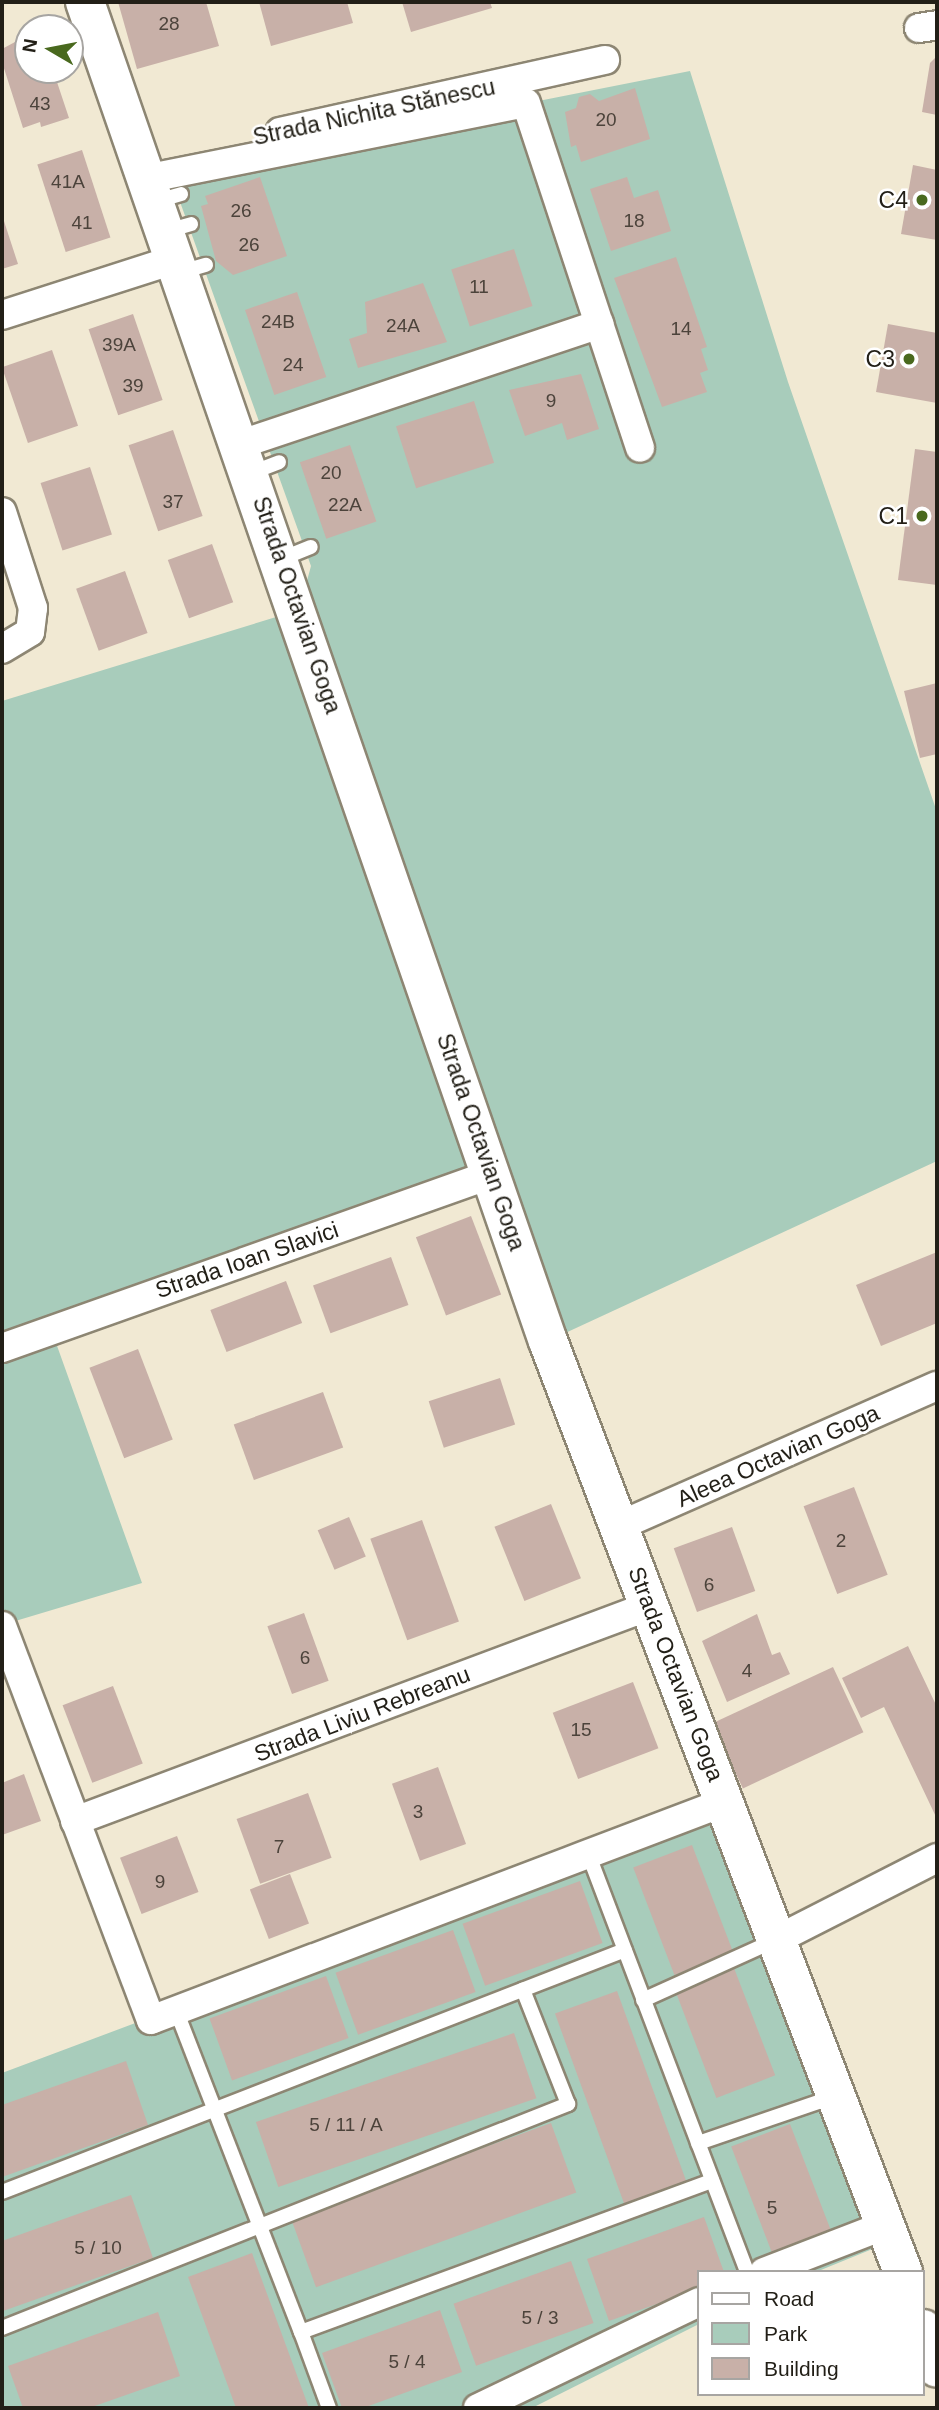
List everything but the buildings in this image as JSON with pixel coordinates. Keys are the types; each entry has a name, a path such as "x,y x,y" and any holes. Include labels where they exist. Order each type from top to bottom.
{"street":[{"name":"Strada Octavian Goga","path":"85,2 172,220 257,460 296,553 492,1174 619,1526 780,1938 902,2270"},
{"name":"Strada Nichita Stănescu","path":"172,220 605,60"},
{"name":"Strada Nichita Stănescu","path":"172,220 526,103 552,151 608,321 635,431"},
{"path":"2,315 172,220"},
{"path":"257,460 374,389 507,346 545,352 608,321"},
{"path":"2,512 33,608 30,632 2,649"},
{"name":"Strada Ioan Slavici","path":"2,1348 492,1174"},
{"name":"Aleea Octavian Goga","path":"619,1526 937,1386"},
{"name":"Strada Liviu Rebreanu","path":"75,1821 649,1606"},
{"path":"2,1626 75,1821 163,2015 725,1802"},
{"path":"780,1938 937,1858"},
{"path":"769,2270 886,2225"},
{"path":"478,2408 698,2302"},
{"path":"925,2335 937,2368"}],"lane":[{"path":"589,1853 746,2270"},
{"path":"643,2000 780,1938"},
{"path":"2,2192 625,1950"},
{"path":"2,2328 568,2104 523,1990"},
{"path":"163,2015 214,2109 329,2408"},
{"path":"698,2143 838,2095"},
{"path":"301,2332 712,2181"}],"green space":[{"path":"690,71 788,382 937,812 937,1161 548,1341 492,1174 51,1329 142,1583 2,1625 2,701 299,610 311,566 170,174"},
{"path":"725,1802 892,2241 821,2270 698,2270 698,2325 532,2408 2,2408 2,2073"}],"place":[{"name":"C4","path":"922,200"},
{"name":"C3","path":"909,359"},
{"name":"C1","path":"922,516"}]}
